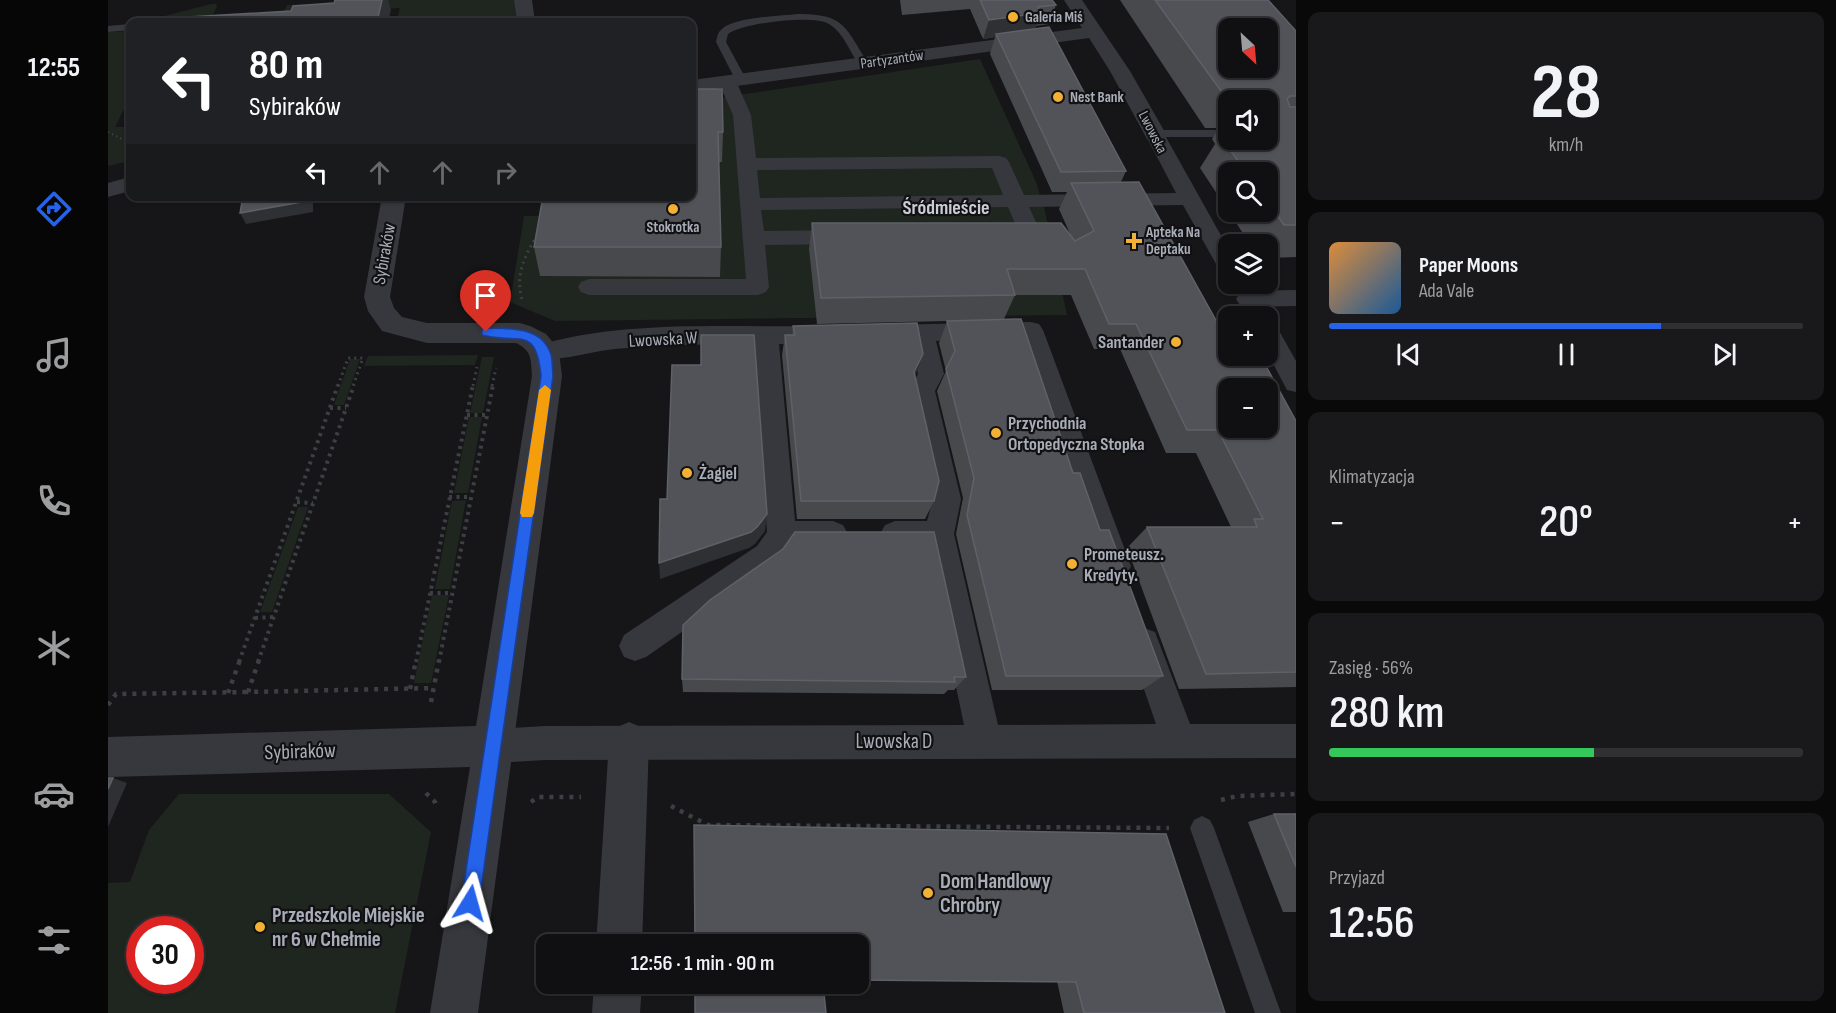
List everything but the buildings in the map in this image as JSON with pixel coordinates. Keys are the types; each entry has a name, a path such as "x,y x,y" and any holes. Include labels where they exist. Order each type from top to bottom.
{"street":[{"path":"523,0 525,18"},
{"name":"Lwowska","path":"1073,0 1092,32 1120,71 1218,248"},
{"name":"Partyzantów","path":"696,85 1092,32"},
{"path":"589,287 758,287 742,115 734,80"},
{"path":"747,164 999,162 1031,235 985,236"},
{"path":"747,164 868,237 753,238"},
{"path":"108,190 126,185"},
{"path":"750,204 1190,199"},
{"name":"Sybiraków","path":"393,201 377,297 382,311 392,324 427,333 520,333 537,341 545,352"},
{"path":"1248,300 1296,298"},
{"name":"Lwowska W","path":"545,352 570,346 653,338 1031,330 1123,585"},
{"path":"922,333 931,374 922,391 947,499 939,534 984,740"},
{"path":"635,646 768,555 782,534 766,336"},
{"path":"1278,351 1296,383"},
{"path":"454,1013 547,376 545,352"},
{"path":"782,534 939,534"},
{"path":"1135,618 1179,740"},
{"name":"Lwowska D","path":"493,746 629,742 1296,741"},
{"path":"621,934 629,742"},
{"name":"Sybiraków","path":"108,757 493,746"},
{"path":"616,1013 617,994"}],"lane":[{"path":"734,80 720,42 722,34 730,28 744,24 774,20 805,16 821,17 832,21 863,63"},
{"path":"108,28 126,27"},
{"path":"1155,134 1218,134"},
{"path":"1202,828 1268,1013"}],"path":[{"path":"108,132 126,141"},
{"path":"526,307 518,286 518,277 521,264 539,232"},
{"path":"228,693 348,358 363,358 248,692"},
{"path":"410,689 478,365"},
{"path":"423,748 496,366"},
{"path":"330,408 346,408"},
{"path":"467,415 487,415"},
{"path":"449,497 471,497"},
{"path":"297,502 313,503"},
{"path":"430,593 452,593"},
{"path":"255,618 274,617"},
{"path":"108,705 116,694 434,688"},
{"path":"423,789 435,802 440,818"},
{"path":"528,804 538,797 656,798 708,825 1202,828 1212,823 1216,804 1225,798 1296,794"}],"shaded area":[{"path":"337,0 514,0 516,18 397,18 400,8 383,9"},
{"path":"211,4 216,4 217,7 212,16 284,12 287,5 309,4 306,12 188,18 157,18"},
{"path":"126,31 126,105 115,127 126,127 126,162 108,166 108,32"},
{"path":"980,59 1036,182 1045,211 1067,315 555,321 510,302 524,216 624,215 674,201 696,201 696,101"},
{"path":"478,355 475,365 364,366 368,356"},
{"path":"482,357 494,357 483,413 470,413"},
{"path":"350,359 360,359 344,405 334,405"},
{"path":"469,417 482,417 468,493 454,493"},
{"path":"466,500 450,589 435,589 452,501"},
{"path":"298,507 308,507 272,612 260,612"},
{"path":"432,595 449,595 431,683 414,683"},
{"path":"179,794 389,794 431,832 395,1013 108,1013 108,883 130,882 149,830"}],"slow traffic":[{"path":"527,513 545,390"}],"place":[{"name":"Galeria Miś","path":"1013,17"},
{"name":"Nest Bank","path":"1058,97"},
{"name":"Stokrotka","path":"673,209"},
{"name":"Apteka Na Deptaku","path":"1134,241"},
{"name":"Santander","path":"1176,342"},
{"name":"Przychodnia Ortopedyczna Stopka","path":"996,433"},
{"name":"Żagiel","path":"687,473"},
{"name":"Prometeusz. Kredyty.","path":"1072,564"},
{"name":"Dom Handlowy Chrobry","path":"928,893"},
{"name":"Przedszkole Miejskie nr 6 w Chełmie","path":"260,927"}],"district":[{"name":"Śródmieście","path":"946,207"}],"route":[{"path":"470,903 547,376 545,352 537,341 520,333 486,332"}]}
